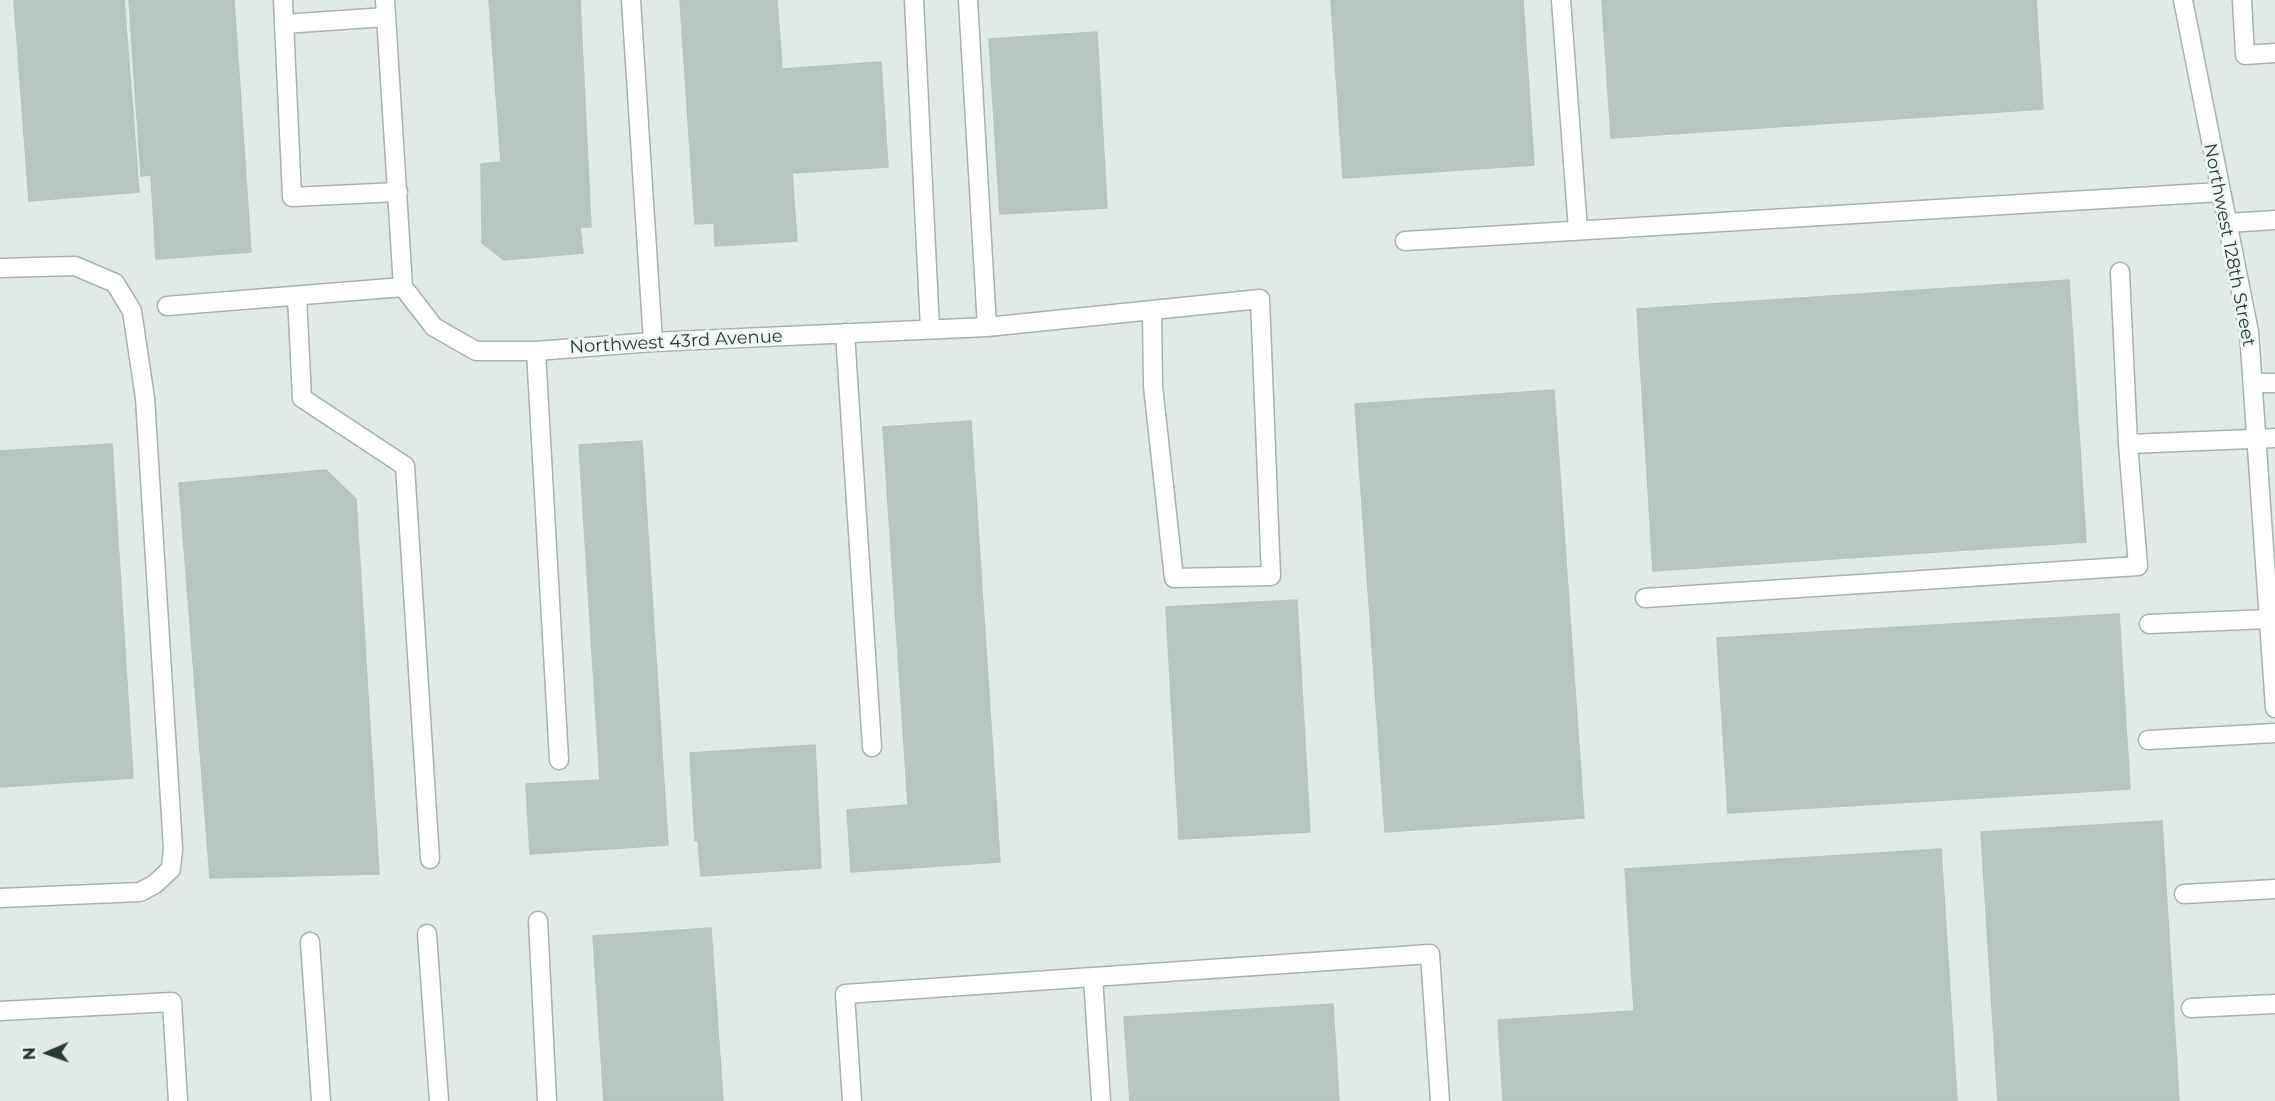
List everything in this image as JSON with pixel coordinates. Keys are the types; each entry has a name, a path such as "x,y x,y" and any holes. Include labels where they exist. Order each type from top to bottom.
{"street":[{"path":"283,0 292,196 398,192"},
{"path":"631,0 653,342"},
{"path":"914,0 930,329"},
{"path":"968,0 987,327"},
{"path":"1561,0 1578,230"},
{"name":"Northwest 128th Street","path":"2183,0 2249,332 2256,438 2268,512 2269,619 2275,708"},
{"path":"2242,0 2246,54 2275,53"},
{"path":"167,306 403,287 386,9 284,24"},
{"path":"1405,241 2220,192"},
{"path":"2227,223 2275,220"},
{"path":"0,268 75,266 115,283 132,310 145,398 173,848 171,870 155,884 140,892 0,898"},
{"path":"1645,598 2138,566 2128,444 2120,272"},
{"name":"Northwest 43rd Avenue","path":"403,287 434,327 476,351 536,351 653,342 987,327 1152,310 1260,299 1271,576 1174,578 1153,386 1152,310"},
{"path":"297,296 302,398 405,466 430,859"},
{"path":"845,333 872,747"},
{"path":"536,351 559,760"},
{"path":"2253,383 2275,383"},
{"path":"2128,444 2275,438"},
{"path":"2149,624 2269,619"},
{"path":"2148,740 2275,733"},
{"path":"2184,894 2275,889"},
{"path":"538,921 547,1101"},
{"path":"427,934 439,1101"},
{"path":"310,942 321,1101"},
{"path":"852,1101 845,994 1430,954 1440,1101"},
{"path":"1093,978 1101,1101"},
{"path":"0,1011 172,1002 178,1101"},
{"path":"2191,1008 2275,1004"}],"building":[{"path":"14,0 124,0 139,192 29,201"},
{"path":"129,0 234,0 251,252 156,259 151,175 141,176"},
{"path":"489,0 580,0 591,227 580,227 583,253 504,260 482,243 481,164 501,162"},
{"path":"680,0 777,0 782,69 881,62 888,167 792,173 797,241 715,246 714,223 695,224"},
{"path":"1331,0 1523,0 1534,165 1343,178"},
{"path":"1602,0 2036,0 2043,109 1611,138"},
{"path":"1097,32 1107,208 1000,214 989,39"},
{"path":"2069,280 2086,542 1653,571 1637,309"},
{"path":"1554,390 1584,818 1385,832 1355,404"},
{"path":"971,421 1000,862 851,872 847,810 908,805 883,427"},
{"path":"642,441 668,845 530,854 526,784 600,780 579,445"},
{"path":"112,444 133,778 0,787 0,451"},
{"path":"326,470 356,499 379,874 210,878 179,483"},
{"path":"1297,600 1310,832 1179,839 1166,607"},
{"path":"2119,614 2130,789 1728,813 1717,638"},
{"path":"815,745 821,868 701,876 698,841 695,841 690,753"},
{"path":"2162,821 2179,1101 1998,1101 1981,832"},
{"path":"1941,849 1957,1101 1503,1101 1498,1020 1634,1011 1625,869"},
{"path":"711,928 723,1101 604,1101 593,936"},
{"path":"1333,1004 1339,1101 1130,1101 1124,1017"}]}
